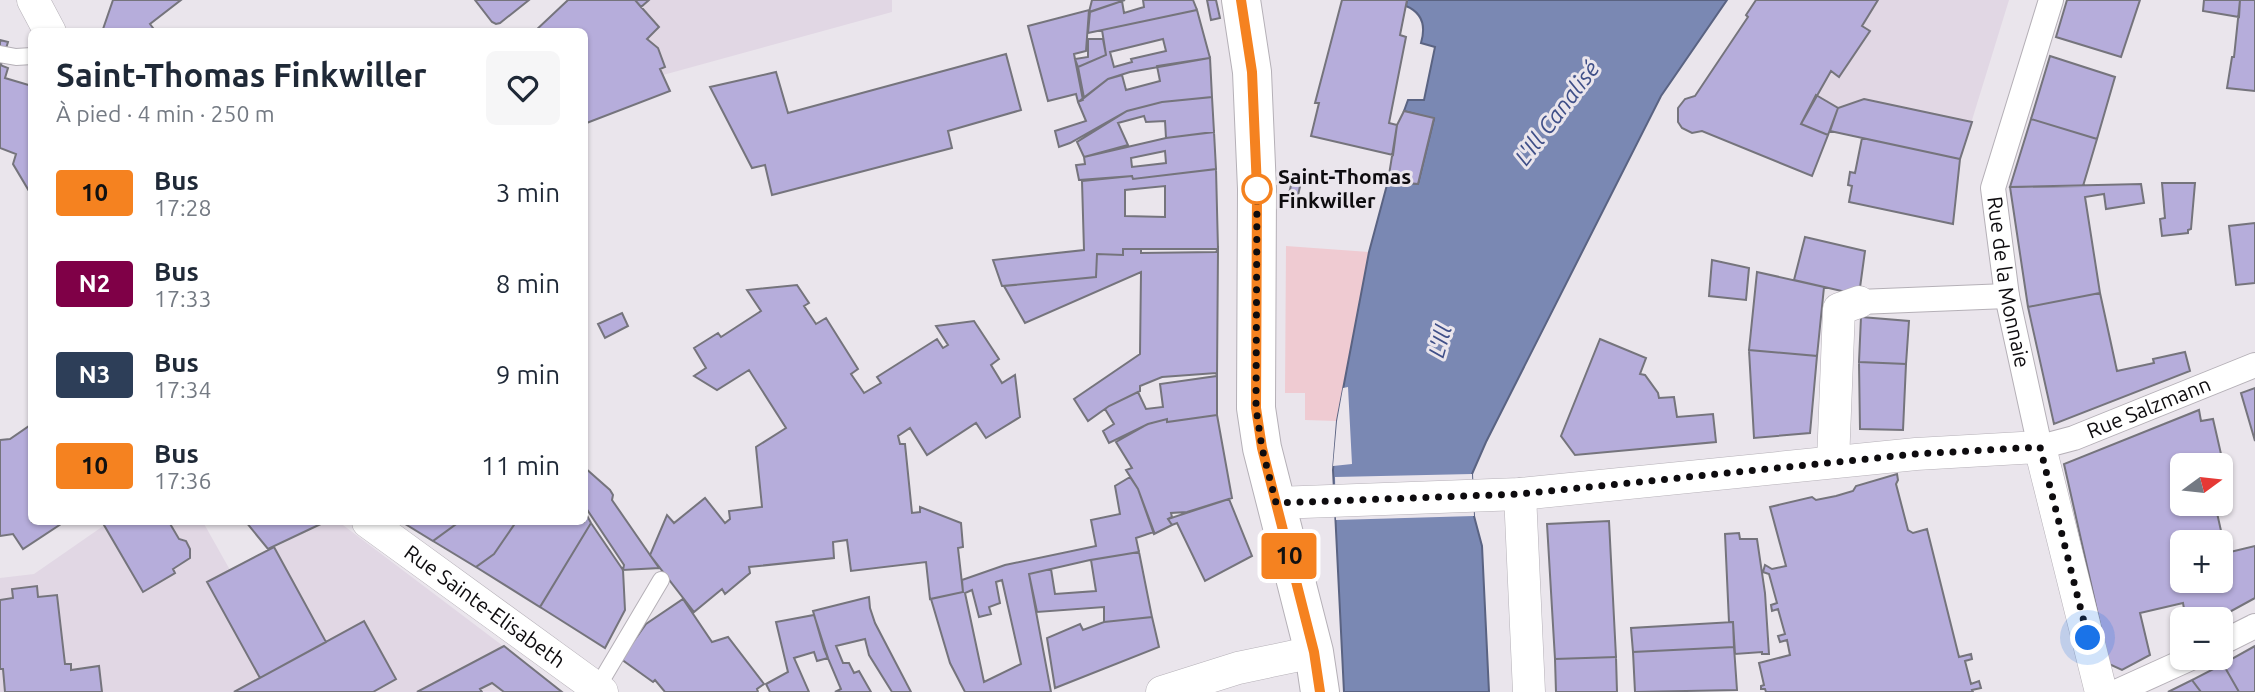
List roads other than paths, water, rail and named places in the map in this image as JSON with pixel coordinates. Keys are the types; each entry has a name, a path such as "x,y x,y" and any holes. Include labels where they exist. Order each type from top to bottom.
{"street":[{"path":"33,0 48,28"},
{"path":"1241,0 1252,72 1257,189 1256,408 1262,448 1314,652 1321,692"},
{"name":"Rue de la Monnaie","path":"2040,447 2007,296 1993,188 2051,0"},
{"path":"1833,462 1839,309 1859,302 2007,296"},
{"name":"Rue Salzmann","path":"2040,447 2074,438 2255,365"},
{"path":"1276,503 1511,494 1916,454 2040,447 2101,692"},
{"path":"1511,494 1529,692"},
{"name":"Rue Sainte-Elisabeth","path":"375,525 599,690"},
{"path":"2233,637 2255,626"},
{"path":"1167,690 1238,668 1314,652"},
{"path":"2116,692 2170,668"}],"lane":[{"path":"0,54 28,56"},
{"path":"599,690 661,580"}],"water":[{"path":"1407,0 1727,0 1661,96 1472,474 1474,516 1482,546 1489,692 1344,692 1333,470 1337,421 1369,252 1388,181 1418,184 1434,119 1404,111 1408,100 1424,100 1435,47 1421,43 1422,21 1416,12 1406,6"}],"place":[{"name":"Saint-Thomas Finkwiller","path":"1257,189"}],"water label":[{"name":"L'Ill Canalisé","path":"1557,113"},
{"name":"L'Ill","path":"1440,341"}]}
